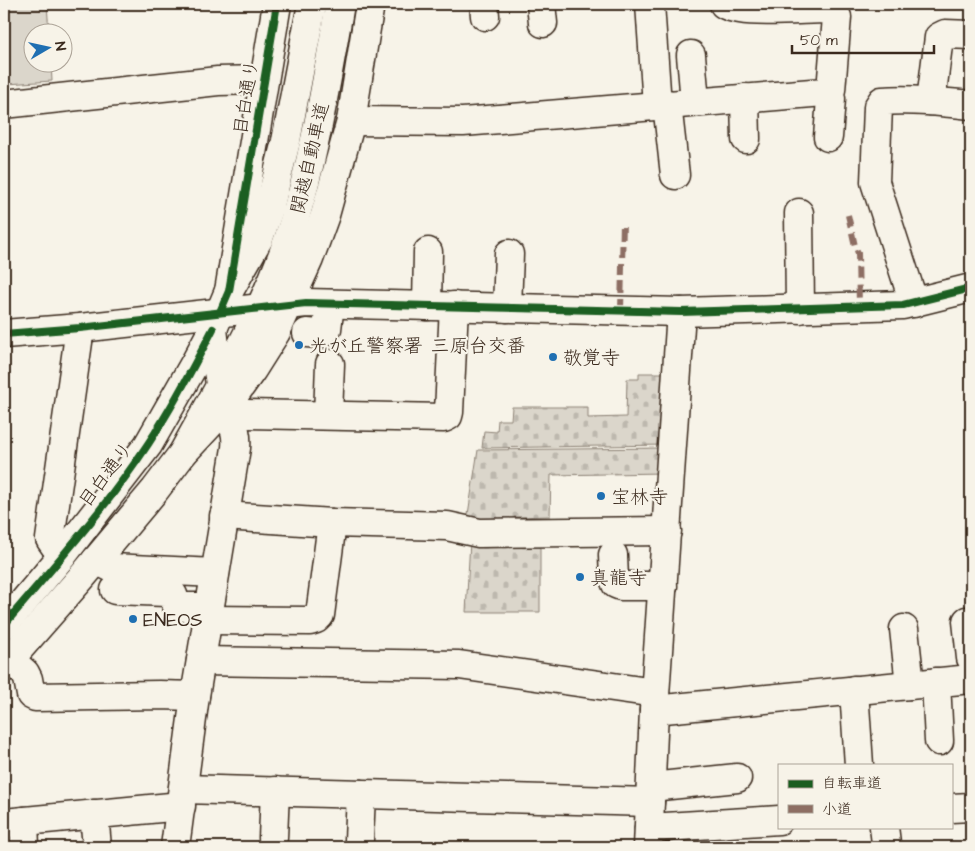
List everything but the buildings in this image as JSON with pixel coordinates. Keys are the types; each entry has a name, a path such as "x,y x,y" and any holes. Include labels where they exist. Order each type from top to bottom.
{"main road":[{"name":"目白通り","path":"4,625 62,556 148,445 188,376 221,311 278,4"},
{"name":"関越自動車道","path":"221,311 258,238 269,209 286,141 312,4"},
{"name":"関越自動車道","path":"230,402 259,308 276,272 306,178 340,4"},
{"path":"196,696 158,694 35,697 31,695 25,673 6,662 96,560 155,490 183,453 230,402 262,355 290,305 310,259 325,215 350,121 370,4"},
{"path":"650,4 662,105 675,175"},
{"path":"350,121 463,122 828,92 831,90 838,17 833,9 753,10 729,7 724,4"},
{"path":"931,101 939,37 945,34 971,35"},
{"path":"691,55 695,102"},
{"path":"4,104 218,81 264,80"},
{"path":"828,92 830,99 828,137"},
{"path":"746,98 746,139"},
{"path":"914,303 875,182 878,107 882,101 931,101 971,105"},
{"path":"799,213 800,309"},
{"path":"427,306 428,252"},
{"path":"507,308 509,254"},
{"path":"4,334 80,328 221,311 290,305 454,306 681,312 889,306 914,303 971,288"},
{"path":"306,333 319,334 327,329 330,304"},
{"path":"230,402 328,414 444,418 448,416 449,412 454,306"},
{"path":"175,847 201,661 237,436 230,402 221,311"},
{"path":"649,816 654,701 681,312"},
{"path":"62,556 50,540 80,328"},
{"path":"328,414 330,364"},
{"path":"224,516 447,526 479,532 667,531"},
{"path":"115,590 166,592 173,595 176,604 176,616 209,613 316,620 320,615 332,522"},
{"path":"613,555 616,584 621,586 663,586"},
{"path":"96,560 112,568 215,573"},
{"path":"967,621 971,658"},
{"path":"904,628 923,684 939,741"},
{"path":"201,661 459,666 654,701 854,690 971,679"},
{"path":"854,690 859,764"},
{"path":"649,816 736,778"},
{"path":"273,838 275,791"},
{"path":"17,830 182,798 275,791 360,794 649,816 778,820"},
{"path":"359,840 360,794"},
{"path":"952,808 971,807"},
{"path":"94,814 97,847"}],"green space":[{"path":"4,4 47,4 48,22 22,22 22,72 52,72 52,81 7,84 4,45"},
{"path":"639,373 669,373 664,445 482,448 484,431 497,432 498,420 511,420 512,407 588,407 588,418 626,417 627,379 639,379"},
{"path":"664,448 663,473 551,475 550,516 514,517 514,522 467,521 478,450"},
{"path":"540,540 540,612 466,612 470,541"}],"marked path":[{"path":"848,215 858,253 859,307"},
{"path":"621,311 623,221"}],"cycle path":[{"path":"220,312 229,291 277,4"},
{"path":"4,334 80,328 306,303 681,312 903,305 971,288"},
{"path":"4,625 79,537 132,468 174,402 213,329"}],"place":[{"name":"光が丘警察署 三原台交番","path":"299,345"},
{"name":"敬覚寺","path":"553,357"},
{"name":"宝林寺","path":"601,496"},
{"name":"真龍寺","path":"580,577"},
{"name":"ENEOS","path":"133,619"}]}
